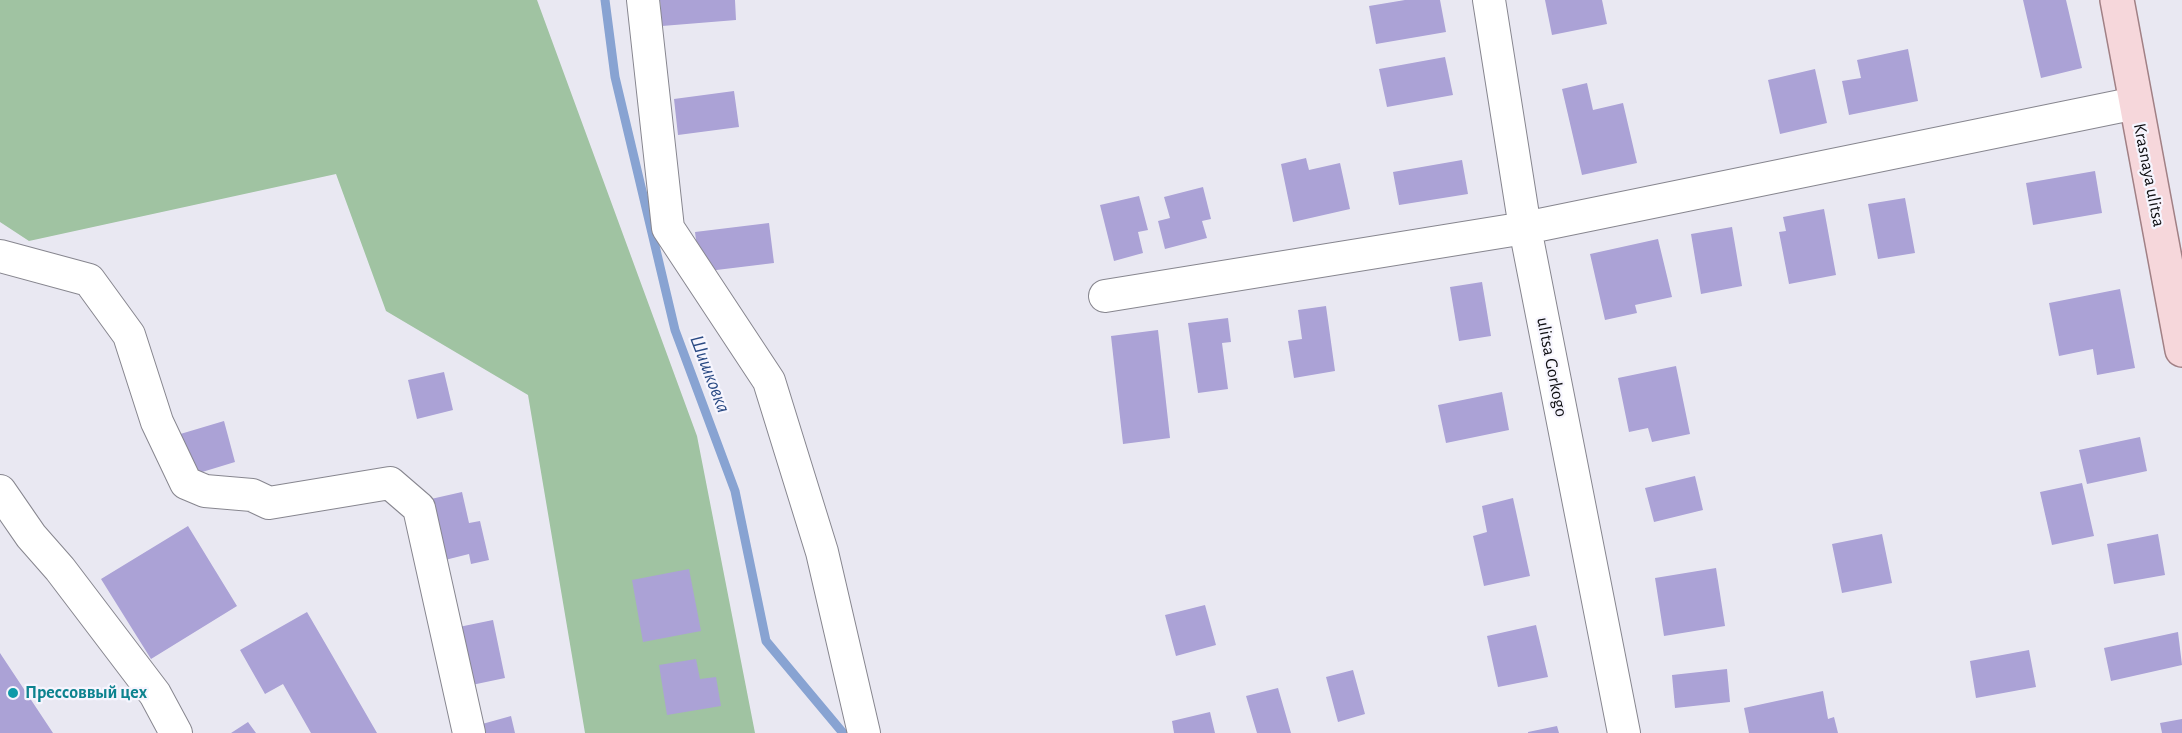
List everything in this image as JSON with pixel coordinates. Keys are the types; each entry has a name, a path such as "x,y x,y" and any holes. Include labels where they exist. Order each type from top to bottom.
{"main road":[{"name":"Krasnaya ulitsa","path":"2117,0 2182,350"}],"street":[{"path":"643,0 668,228 769,381 822,552 864,733"},
{"name":"ulitsa Gorkogo","path":"1489,0 1525,228 1624,733"},
{"path":"1105,296 1525,228 2136,103"},
{"path":"0,256 89,280 129,335 157,422 186,483 205,491 252,495 269,503 390,483 419,508 469,733"},
{"path":"0,491 31,536 60,569 155,694 176,733"}],"green space":[{"path":"0,0 537,0 697,436 755,733 585,733 528,395 386,311 336,174 29,241 0,222"}],"building":[{"path":"660,0 735,0 736,20 662,26"},
{"path":"1405,0 1440,0 1446,32 1376,44 1369,6"},
{"path":"1545,0 1602,0 1607,24 1552,35"},
{"path":"2023,0 2066,0 2082,68 2041,78"},
{"path":"1908,49 1918,101 1849,115 1842,81 1861,78 1857,60"},
{"path":"1445,57 1453,95 1387,107 1379,69"},
{"path":"1815,69 1827,123 1780,134 1768,80"},
{"path":"1587,83 1593,110 1623,103 1637,163 1582,175 1562,89"},
{"path":"734,91 739,127 678,135 674,99"},
{"path":"1306,158 1309,170 1340,163 1350,209 1293,222 1281,164"},
{"path":"1462,160 1468,194 1399,205 1393,172"},
{"path":"2095,171 2102,213 2033,225 2026,183"},
{"path":"1203,187 1211,219 1202,221 1207,238 1165,249 1158,221 1170,218 1164,197"},
{"path":"1139,196 1148,230 1138,232 1143,253 1114,261 1100,205"},
{"path":"1905,198 1915,253 1878,259 1868,204"},
{"path":"1824,209 1836,275 1789,284 1779,232 1786,231 1783,217"},
{"path":"769,223 774,263 700,272 695,232"},
{"path":"1732,227 1742,286 1701,294 1691,234"},
{"path":"1658,239 1672,297 1635,305 1637,313 1605,320 1590,254"},
{"path":"1482,282 1491,336 1459,341 1450,287"},
{"path":"2120,289 2135,368 2097,375 2093,349 2059,356 2049,303"},
{"path":"1326,306 1335,371 1294,378 1288,341 1302,339 1298,310"},
{"path":"1228,318 1231,342 1222,343 1228,389 1198,393 1188,323"},
{"path":"1158,330 1170,438 1123,444 1111,336"},
{"path":"1676,366 1690,434 1652,442 1648,428 1629,432 1618,378"},
{"path":"444,372 453,410 417,419 408,380"},
{"path":"1502,392 1509,430 1446,443 1438,405"},
{"path":"224,421 235,462 189,476 177,435"},
{"path":"2140,437 2147,471 2087,484 2079,450"},
{"path":"1695,476 1703,510 1654,522 1645,488"},
{"path":"2082,483 2094,536 2052,545 2040,492"},
{"path":"462,492 469,523 480,521 489,560 471,564 469,554 445,560 431,499"},
{"path":"1513,498 1530,576 1484,586 1473,536 1487,532 1482,506"},
{"path":"188,526 237,606 151,659 101,579"},
{"path":"1882,534 1892,583 1842,593 1832,544"},
{"path":"2158,534 2165,575 2114,584 2107,544"},
{"path":"1716,568 1725,626 1664,636 1655,578"},
{"path":"689,569 701,631 643,642 632,580"},
{"path":"1205,605 1216,645 1176,656 1165,615"},
{"path":"307,612 377,733 311,733 283,684 265,694 240,650"},
{"path":"493,620 505,678 467,686 454,628"},
{"path":"1536,625 1548,677 1498,687 1487,636"},
{"path":"2178,632 2182,665 2111,681 2104,648"},
{"path":"2029,650 2036,687 1976,698 1970,661"},
{"name":"Прессоввый цех","path":"0,653 53,733 0,733"},
{"path":"696,659 700,679 716,677 721,706 667,715 659,665"},
{"path":"1727,669 1730,702 1675,708 1672,675"},
{"path":"1353,670 1365,714 1338,722 1326,677"},
{"path":"1278,688 1291,733 1257,733 1246,696"},
{"path":"1823,691 1828,719 1834,717 1838,733 1749,733 1744,708"},
{"path":"1210,712 1215,733 1174,733 1172,721"},
{"path":"511,716 515,733 477,733 475,726"},
{"path":"2182,719 2182,733 2162,733 2160,723"},
{"path":"248,722 256,733 231,733"},
{"path":"1557,726 1559,733 1528,733 1528,732"}],"waterway":[{"name":"Шишковка","path":"605,0 615,77 675,330 735,491 766,641 843,733"}],"place":[{"name":"Прессоввый цех","path":"13,693"}]}
